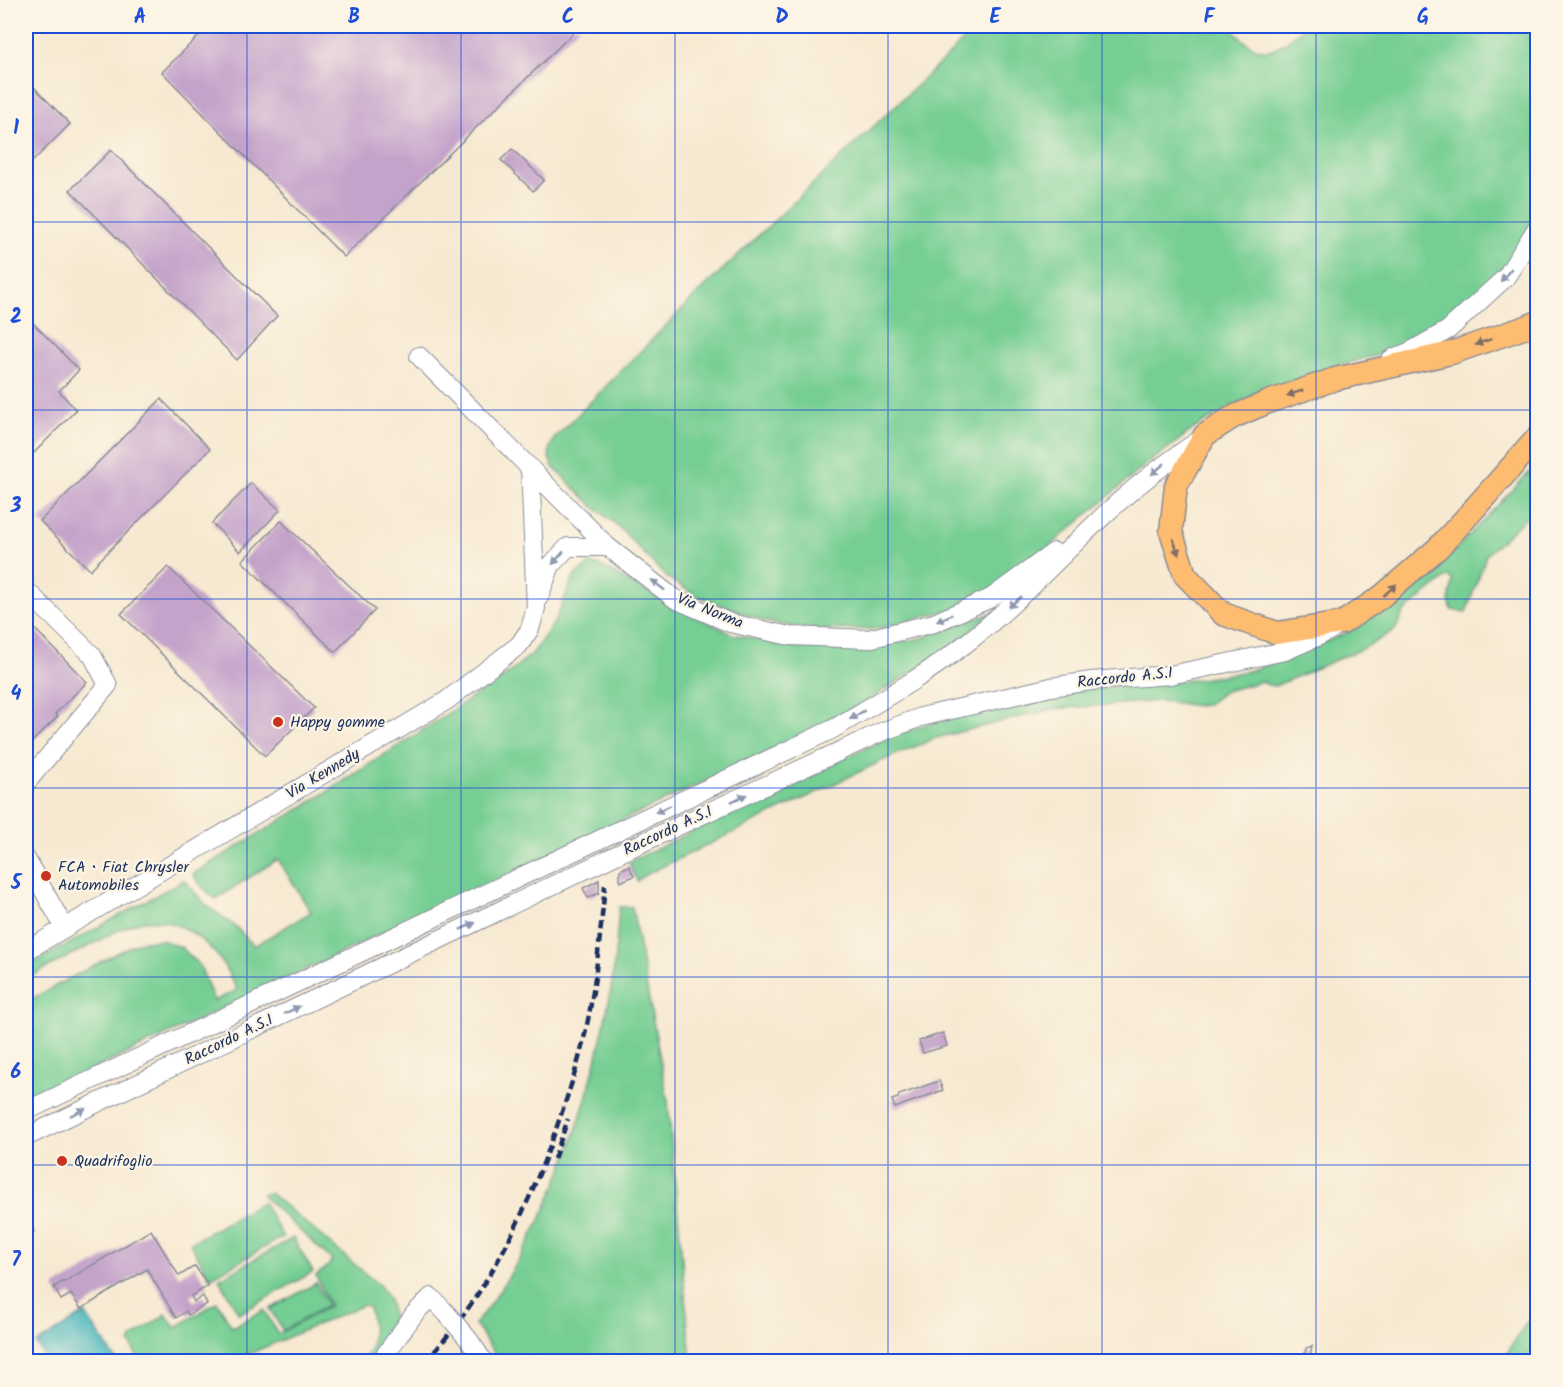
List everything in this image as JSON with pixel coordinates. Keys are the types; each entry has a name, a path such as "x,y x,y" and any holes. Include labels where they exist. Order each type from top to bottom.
{"main road":[{"path":"1538,322 1451,353 1335,379 1268,402 1233,417 1206,435 1176,486 1171,531 1185,575 1223,614 1277,633 1342,623 1381,597 1438,548 1538,437"}],"street":[{"path":"1335,379 1411,351 1448,330 1506,277 1538,226"},
{"name":"Via Norma","path":"419,356 608,547 675,599 730,623 790,636 868,639 934,623 991,598 1099,520"},
{"name":"Raccordo A.S.I","path":"26,1111 833,729 901,689 965,645 1023,595 1099,520 1164,464 1206,435"},
{"name":"Via Kennedy","path":"26,951 446,701 519,645 530,628 536,608 530,467"},
{"path":"536,608 551,565 568,547 608,547"},
{"path":"26,590 92,655 108,686 26,783"},
{"name":"Raccordo A.S.I","path":"26,1137 635,846 879,733 921,717 1051,687 1091,681 1170,675 1285,651 1342,623"},
{"path":"27,864 64,927"},
{"path":"380,1362 415,1313 431,1297 469,1340 484,1362"}],"green space":[{"path":"976,26 1228,26 1250,45 1267,50 1284,43 1306,26 1537,26 1537,214 1528,237 1502,276 1443,330 1392,351 1330,368 1245,399 1195,428 1142,468 1010,580 967,605 879,629 814,630 766,622 695,595 665,576 619,527 595,508 553,467 549,458 554,439 697,294 952,52"},
{"path":"1537,464 1537,509 1486,555 1466,612 1452,610 1449,601 1453,581 1448,576 1404,612 1395,630 1368,646 1275,686 1265,684 1263,681 1225,691 1209,703 1199,706 1162,701 1052,709 936,738 888,758 645,875 637,881 629,862 880,741 927,724 1067,691 1201,679 1248,671 1285,659 1346,633 1389,606 1433,573"},
{"path":"590,564 601,566 732,634 791,647 852,649 918,639 992,613 953,646 842,717 26,1101 26,1002 113,955 141,941 162,940 182,948 200,966 214,1001 237,990 216,954 199,938 180,926 159,921 136,923 124,927 26,979 26,967 184,880 206,905 236,927 254,946 311,912 278,859 216,899 203,888 193,874 327,792 507,675 533,653 555,621 576,574"},
{"path":"619,907 632,907 668,1102 691,1361 499,1361 475,1324 502,1287 546,1208 579,1122 592,1078 611,989"},
{"path":"270,1193 380,1286 387,1296 391,1306 391,1325 372,1361 362,1361 369,1351 372,1333 369,1308 363,1305 233,1361 139,1361 130,1343 132,1338 166,1314 175,1328 217,1302 232,1327 264,1310 278,1334 330,1306 316,1276 332,1260 262,1194"},
{"path":"263,1202 283,1237 210,1278 190,1243"},
{"path":"293,1238 313,1272 239,1314 219,1279"},
{"path":"316,1283 328,1305 283,1331 270,1309"},
{"path":"1537,1319 1537,1342 1524,1361 1502,1361 1528,1320 1534,1323"}],"water":[{"path":"85,1313 117,1361 47,1361 36,1344"}],"building":[{"path":"209,26 580,26 344,257 162,72"},
{"path":"30,83 70,124 31,163 26,158 26,88"},
{"path":"512,149 544,180 533,191 501,160"},
{"path":"111,150 277,316 237,360 70,190"},
{"path":"26,316 79,370 59,391 76,410 34,453 26,445"},
{"path":"161,399 210,449 90,570 40,521"},
{"path":"251,483 280,510 240,552 212,523"},
{"path":"281,521 375,610 335,652 242,561"},
{"path":"168,567 314,708 265,756 121,614"},
{"path":"26,620 87,682 26,748"},
{"path":"629,866 634,876 620,882 620,870"},
{"path":"599,880 599,893 588,898 583,888"},
{"path":"943,1033 947,1046 923,1053 919,1041"},
{"path":"939,1081 943,1090 895,1108 892,1100 898,1098 899,1095"},
{"path":"26,1218 34,1232 26,1238"},
{"path":"151,1230 179,1276 195,1266 208,1286 191,1296 194,1302 203,1296 207,1304 188,1315 186,1311 176,1318 147,1269 81,1309 71,1294 61,1300 54,1287"},
{"path":"1312,1346 1309,1362 1303,1362 1306,1348"}],"railway":[{"path":"425,1362 447,1336 486,1281 518,1222 544,1161 572,1082 589,1016 605,885"},
{"path":"554,1159 568,1119"}],"place":[{"name":"Happy gomme","path":"278,722"},
{"name":"FCA • Fiat Chrysler Automobiles","path":"46,876"},
{"name":"Quadrifoglio","path":"62,1161"}]}
